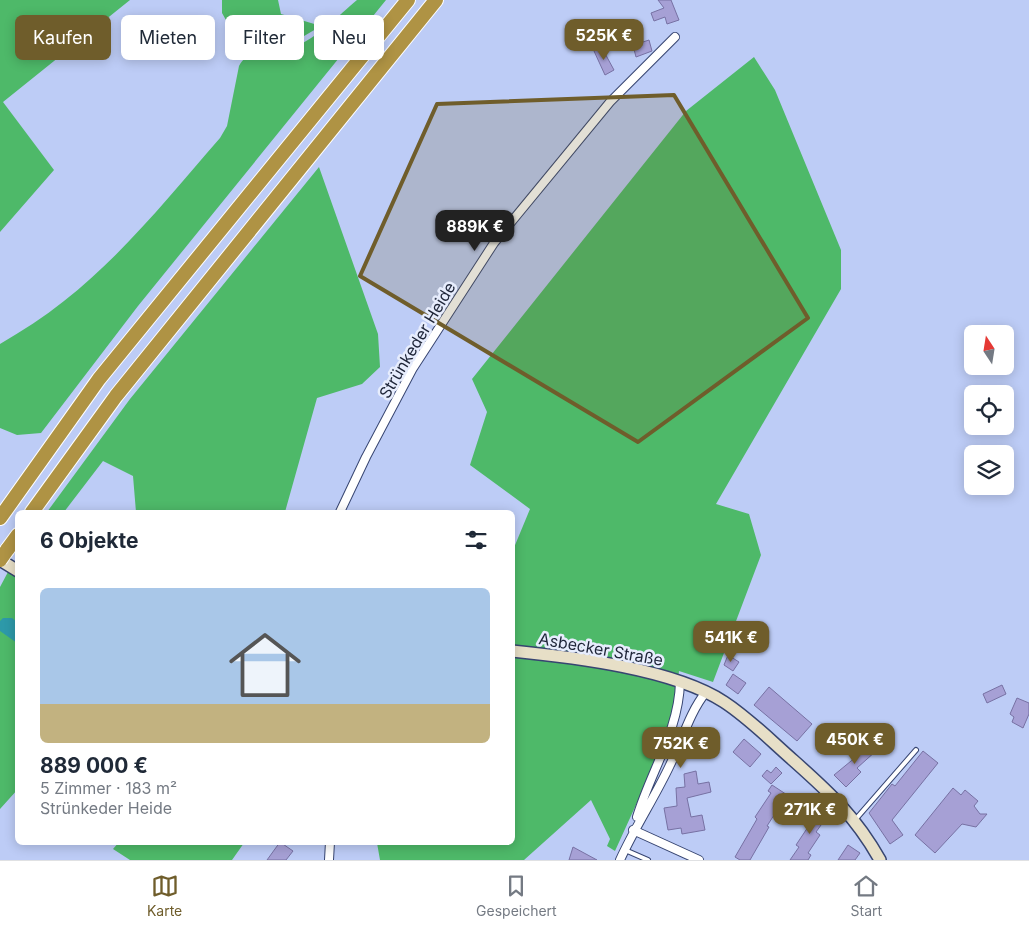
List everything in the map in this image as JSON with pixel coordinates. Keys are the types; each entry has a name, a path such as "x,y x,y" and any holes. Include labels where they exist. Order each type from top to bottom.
{"highway":[{"path":"0,518 99,380 408,0"},
{"path":"33,510 116,396 436,0"},
{"path":"2,557 15,539"}],"main road":[{"path":"2,557 15,568"},
{"name":"Asbecker Straße","path":"515,651 645,671 680,682 723,701 746,718 816,781 855,820 880,860"}],"street":[{"name":"Strünkeder Heide","path":"341,510 366,457 413,368 494,243 610,102 675,37"},
{"path":"620,860 670,734 677,708 680,682"},
{"path":"633,830 670,766 696,705 706,692"},
{"path":"633,830 699,860"},
{"path":"329,860 330,845"}],"lane":[{"path":"855,820 916,750"},
{"path":"625,850 648,860"}],"highlighted area":[{"path":"674,95 808,318 638,442 360,276 437,104"}],"green space":[{"path":"0,0 130,0 111,15 15,15 15,60 55,60 3,102 54,170 0,232"},
{"path":"222,0 278,0 281,14 284,15 225,15 225,18 222,13"},
{"path":"357,0 386,0 374,15 340,15"},
{"path":"304,21 314,24 314,30 304,36"},
{"path":"314,36 314,60 337,60 138,306 41,433 17,435 0,428 0,344 33,324 86,283 146,223 220,138 227,126 239,66 243,60 304,60 304,42"},
{"path":"754,57 775,90 841,250 841,289 716,504 749,514 761,555 713,682 679,671 674,715 655,763 615,851 607,846 610,839 591,800 524,860 380,860 377,845 515,845 515,545 530,509 470,465 487,412 472,379 686,111"},
{"path":"319,167 378,334 380,367 362,384 317,398 286,510 136,510 133,476 103,461 66,510 48,510 130,399"},
{"path":"8,572 15,576 15,792 0,809 0,587"},
{"path":"116,845 243,845 232,860 130,860 113,849"}],"shaded area":[{"path":"3,618 12,618 15,620 15,642 0,631 0,621"}],"building":[{"path":"658,0 671,0 679,20 667,24 665,17 654,21 651,13 664,8"},
{"path":"634,24 640,43 649,40 652,51 636,57 628,26"},
{"path":"602,48 614,70 605,75 594,51"},
{"path":"728,655 739,662 733,671 724,665"},
{"path":"733,674 746,683 738,694 726,685"},
{"path":"1002,685 1006,694 987,703 983,694"},
{"path":"769,687 812,724 797,741 754,705"},
{"path":"1017,698 1029,703 1029,714 1023,728 1012,722 1014,717 1010,714"},
{"path":"744,739 761,754 750,767 733,752"},
{"path":"866,740 876,751 857,768 861,772 846,787 834,775 862,752 858,747"},
{"path":"923,751 938,763 892,820 903,835 890,844 869,813 892,784 895,786"},
{"path":"776,767 782,773 771,784 762,776 767,770 771,773"},
{"path":"696,771 698,784 709,782 711,792 687,798 691,817 702,815 705,830 682,834 681,828 668,830 664,808 677,806 676,788 685,787 684,774"},
{"path":"772,785 798,802 794,808 783,801 767,826 769,827 750,860 740,860 735,857 757,819 755,817 771,793 768,791"},
{"path":"953,788 961,795 965,790 978,801 974,806 980,814 987,814 976,827 962,824 935,853 915,835"},
{"path":"817,806 829,814 816,832 820,835 808,853 811,855 808,860 790,860 799,847 796,845 808,827 804,824"},
{"path":"278,845 284,845 293,851 286,860 267,860"},
{"path":"848,845 860,853 855,860 838,860"},
{"path":"573,847 597,860 569,860"}]}
